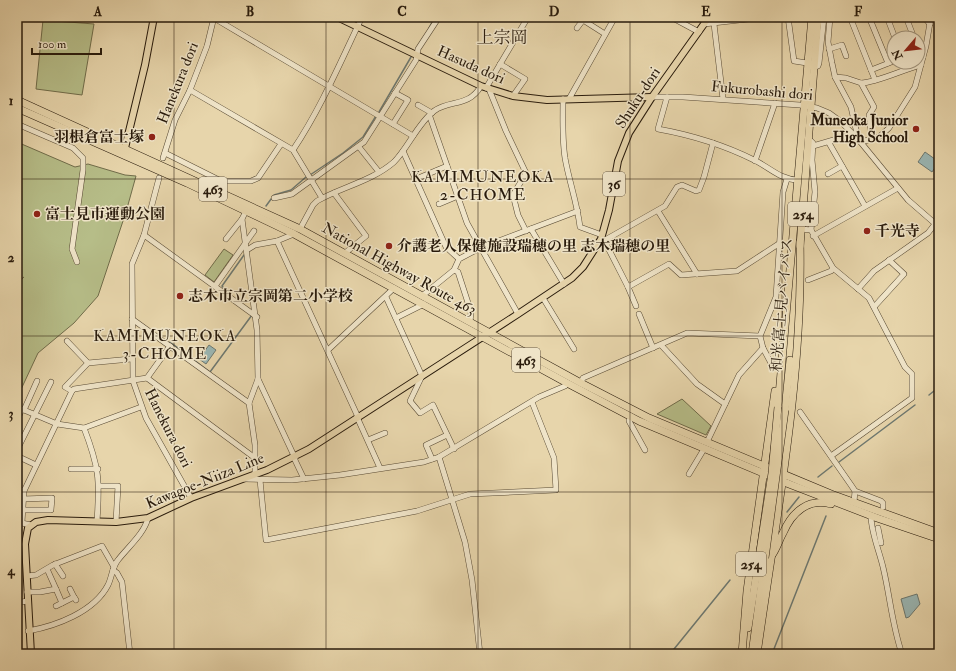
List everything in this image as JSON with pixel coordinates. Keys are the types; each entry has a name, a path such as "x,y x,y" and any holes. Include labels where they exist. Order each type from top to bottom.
{"highway":[{"name":"和光富士見バイパス","path":"781,408 794,330 809,139 807,63 812,17"},
{"name":"和光富士見バイパス","path":"774,474 781,408 798,180 813,68 818,17"},
{"name":"National Highway Route 463","path":"17,100 294,234 424,304 649,418 706,445"},
{"name":"National Highway Route 463","path":"17,108 124,152 300,229 470,322 486,335 567,383 631,416 706,445 774,474"},
{"path":"774,474 798,329 801,290 800,242"},
{"path":"774,474 779,366 786,287 790,276"},
{"name":"254","path":"774,474 852,505 939,534"},
{"name":"254","path":"757,654 774,474"},
{"name":"254","path":"752,654 765,558 774,474"},
{"name":"254","path":"743,654 748,584 774,474"},
{"name":"254","path":"743,654 765,558 775,551 788,524 800,509 809,504 822,502 852,505 871,516 939,539"}],"main road":[{"path":"124,152 145,65 154,17"},
{"name":"Hasuda dori","path":"337,17 485,88 513,96 538,99 652,97"},
{"name":"Shuku-dori","path":"486,335 564,284 583,267 602,240 623,145 635,122 710,17"},
{"name":"Kawagoe-Niiza Line","path":"31,524 48,520 116,522 148,518 191,498 255,475 294,458 486,335"},
{"path":"31,524 25,537 28,631 31,654"}],"street":[{"path":"293,150 310,125 362,17"},
{"path":"274,198 292,194 364,142 396,93 418,55 418,49 439,17"},
{"path":"300,229 313,205 322,198 379,172 395,160 431,115 441,108 466,101 477,92 485,88 528,17"},
{"path":"615,17 566,99 562,132 565,158 582,229 602,240 628,287 636,306"},
{"path":"671,17 702,28 766,17"},
{"path":"813,68 819,63 824,17"},
{"path":"830,17 829,48 835,77 851,107 858,139"},
{"path":"850,17 875,80"},
{"path":"869,17 886,58"},
{"path":"887,17 892,30"},
{"path":"906,17 911,30"},
{"path":"924,17 930,24"},
{"path":"926,36 931,17"},
{"path":"214,18 413,136"},
{"name":"Hanekura dori","path":"214,18 207,46 190,90 175,120 164,156 221,181 251,181 258,178 281,144"},
{"path":"788,18 794,61 795,63 807,63"},
{"path":"578,28 583,20 605,34"},
{"path":"714,27 724,99"},
{"path":"829,48 842,45 846,56"},
{"path":"500,64 525,79 513,96"},
{"path":"872,70 886,64"},
{"path":"835,77 846,78 861,83 869,83 906,70"},
{"path":"813,146 879,137 889,128 915,86 920,70"},
{"path":"861,83 874,107 868,115 872,139"},
{"path":"485,88 526,173 513,195 518,215 564,284"},
{"path":"190,90 293,150 322,198"},
{"path":"393,124 408,100 396,93"},
{"path":"667,96 658,129 694,136 755,161 787,179 798,180"},
{"name":"Fukurobashi dori","path":"652,97 667,96 774,103 807,106 829,113 858,139 898,188 937,226"},
{"path":"755,161 774,103"},
{"path":"418,105 431,115 467,223 518,314"},
{"path":"17,124 73,148 83,158 83,170 72,249 77,262"},
{"path":"809,139 813,146 812,160 815,192 811,230 834,268 869,298 905,367 912,374 912,398 831,456"},
{"path":"602,240 665,206 677,186 682,185 696,191 699,190 713,143"},
{"path":"829,143 865,206"},
{"path":"358,147 379,172"},
{"path":"403,151 446,247 459,259"},
{"path":"416,179 447,166"},
{"path":"828,174 842,166"},
{"name":"Hanekura dori","path":"159,178 144,235 132,264 133,381 141,407 191,498"},
{"path":"779,366 770,363 763,348 760,336 776,297 783,192 787,179"},
{"path":"814,236 898,188"},
{"path":"334,193 366,236 345,253"},
{"path":"439,204 458,196"},
{"path":"226,239 242,219 246,211"},
{"path":"422,296 454,270 459,259 480,248 578,211"},
{"path":"658,211 697,274"},
{"path":"242,219 257,317 258,379 249,403 255,458 255,475"},
{"path":"858,289 874,271 937,226"},
{"path":"801,229 811,230"},
{"path":"215,286 254,231"},
{"path":"247,250 255,245 277,242 294,234"},
{"path":"144,235 257,317"},
{"path":"277,242 328,350 380,468"},
{"path":"628,287 669,264 681,275 737,271 780,243"},
{"path":"874,307 904,274 889,260"},
{"path":"808,280 831,272 834,268"},
{"path":"454,270 458,272 471,312 470,322"},
{"path":"328,350 394,288"},
{"path":"386,297 422,375 410,401 420,413 433,405 454,449"},
{"path":"543,298 574,349"},
{"path":"396,318 424,304"},
{"path":"639,314 653,348"},
{"path":"132,319 249,403"},
{"path":"581,383 584,378 687,333 760,336"},
{"path":"67,341 88,363"},
{"path":"661,345 697,384 725,404"},
{"path":"132,359 88,363 65,387 72,391 147,378 170,346"},
{"path":"689,474 706,445 739,375 763,348"},
{"path":"147,378 255,458"},
{"path":"258,379 304,479"},
{"path":"17,420 22,409 24,410 37,381"},
{"path":"19,446 51,382"},
{"path":"244,479 304,479 424,462 439,457 454,449 546,394 565,386 567,383"},
{"path":"31,524 20,522 23,510 24,491 72,391"},
{"path":"260,480 266,540 417,511 480,493 556,490 554,458 532,402"},
{"path":"24,410 56,424 84,428 141,407"},
{"path":"800,412 855,491 881,501 883,503 883,507"},
{"path":"631,416 629,421 645,450"},
{"path":"84,428 96,458 98,469 100,486 97,521"},
{"path":"368,440 386,433"},
{"path":"432,459 426,445 447,435"},
{"path":"17,456 36,465"},
{"path":"439,457 465,542 480,654"},
{"path":"71,469 98,469"},
{"path":"100,486 118,486 116,522"},
{"path":"17,488 24,491"},
{"path":"852,505 855,491"},
{"path":"23,498 52,498 51,510 23,510"},
{"path":"871,516 871,524 883,568 894,629 902,654"},
{"path":"28,631 42,628 72,617 94,602 108,586 113,568 141,532 148,518"},
{"path":"878,528 885,561 883,568"},
{"path":"26,576 36,575 55,564 102,546 122,582 130,654"},
{"path":"55,564 63,576"},
{"path":"47,569 62,603"},
{"path":"27,592 47,591 56,588"},
{"path":"56,606 75,599 70,589"},
{"path":"17,603 27,601"}],"green space":[{"path":"43,20 94,24 82,95 36,89"},
{"path":"17,142 75,167 88,164 125,175 136,176 126,212 98,296 74,323 38,353 17,398 17,284 24,277 17,282"},
{"path":"224,249 233,255 214,282 205,275"},
{"path":"682,399 711,426 706,435 657,414"}],"water":[{"path":"925,152 939,162 932,172 918,162"},
{"path":"209,345 216,350 206,364 199,359"},
{"path":"917,594 920,604 909,617 906,618 901,599"}],"waterway":[{"path":"429,28 435,17"},
{"path":"379,112 411,57"},
{"path":"310,175 343,153 363,137 376,116"},
{"path":"266,206 274,195 291,190 306,177"},
{"path":"227,292 222,286 244,255"},
{"path":"169,344 170,342 210,372 252,315"},
{"path":"929,395 939,387"},
{"path":"839,462 915,405"},
{"path":"818,477 832,466"},
{"path":"787,512 799,497"},
{"path":"772,654 826,516"},
{"path":"670,654 730,580"}],"place":[{"name":"Muneoka Junior High School","path":"916,129"},
{"name":"羽根倉富士塚","path":"152,137"},
{"name":"富士見市運動公園","path":"37,214"},
{"name":"千光寺","path":"867,231"},
{"name":"介護老人保健施設瑞穂の里 志木瑞穂の里","path":"389,246"},
{"name":"志木市立宗岡第二小学校","path":"180,296"}],"district":[{"name":"上宗岡","path":"502,37"},
{"name":"KAMIMUNEOKA 2-CHOME","path":"483,186"},
{"name":"KAMIMUNEOKA 3-CHOME","path":"165,345"}]}
